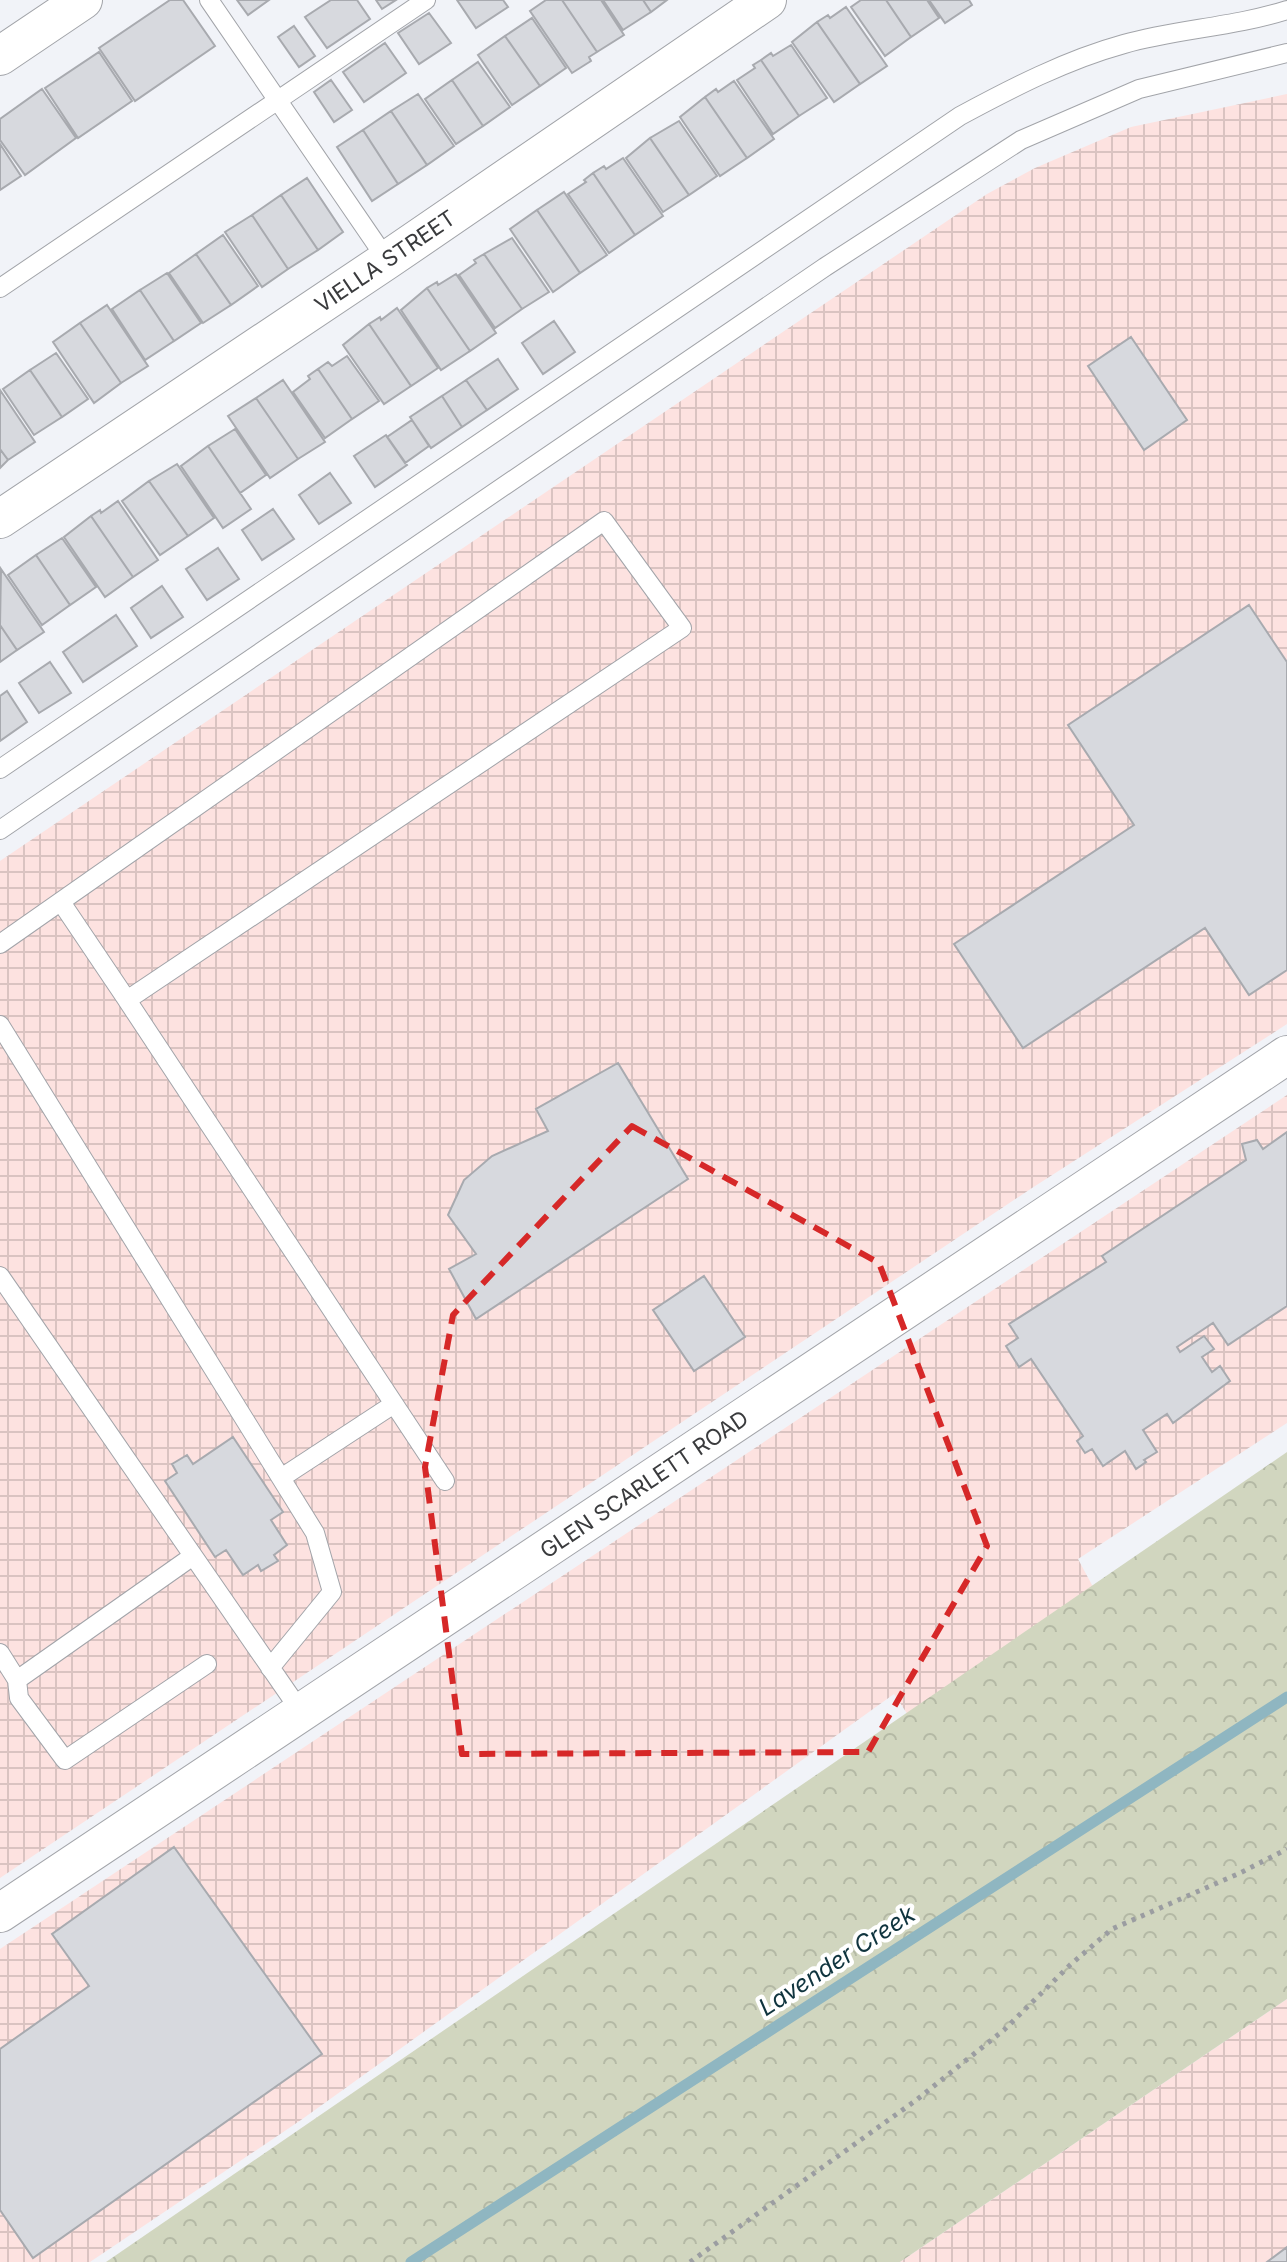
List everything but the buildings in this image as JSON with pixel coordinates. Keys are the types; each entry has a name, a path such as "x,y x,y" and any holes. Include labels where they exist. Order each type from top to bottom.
{"street":[{"path":"0,56 83,0"},
{"name":"VIELLA STREET","path":"0,519 767,0"},
{"name":"GLEN SCARLETT ROAD","path":"0,1913 1287,1055"}],"lane":[{"path":"209,0 387,260"},
{"path":"0,288 426,0"},
{"path":"0,769 960,116 1010,89 1122,44 1287,10"},
{"path":"0,830 825,267 1021,140 1139,89 1287,53"},
{"path":"0,944 604,521 682,628 127,1000"},
{"path":"61,902 445,1481"},
{"path":"0,1025 315,1533 332,1592 270,1668"},
{"path":"0,1276 301,1712"},
{"path":"281,1478 394,1404"},
{"path":"17,1680 193,1556"},
{"path":"0,1653 17,1680 19,1698 65,1760 207,1664"}],"path":[{"path":"690,2262 915,2101 993,2039 1112,1929 1287,1849"}],"highlighted area":[{"path":"632,1126 879,1263 987,1546 868,1752 462,1754 425,1467 453,1315"}],"shaded area":[{"path":"1287,94 1287,1024 1032,1188 0,1878 0,861 987,194 1035,168 1131,127"},
{"path":"1287,1095 1287,1423 1078,1559 1099,1598 912,1721 894,1694 301,2120 90,2262 0,2262 0,1949"},
{"path":"1287,1999 1287,2262 900,2262"}],"green space":[{"path":"1287,1452 1287,1999 900,2262 106,2262"}],"waterway":[{"name":"Lavender Creek","path":"411,2262 1287,1697"}]}
